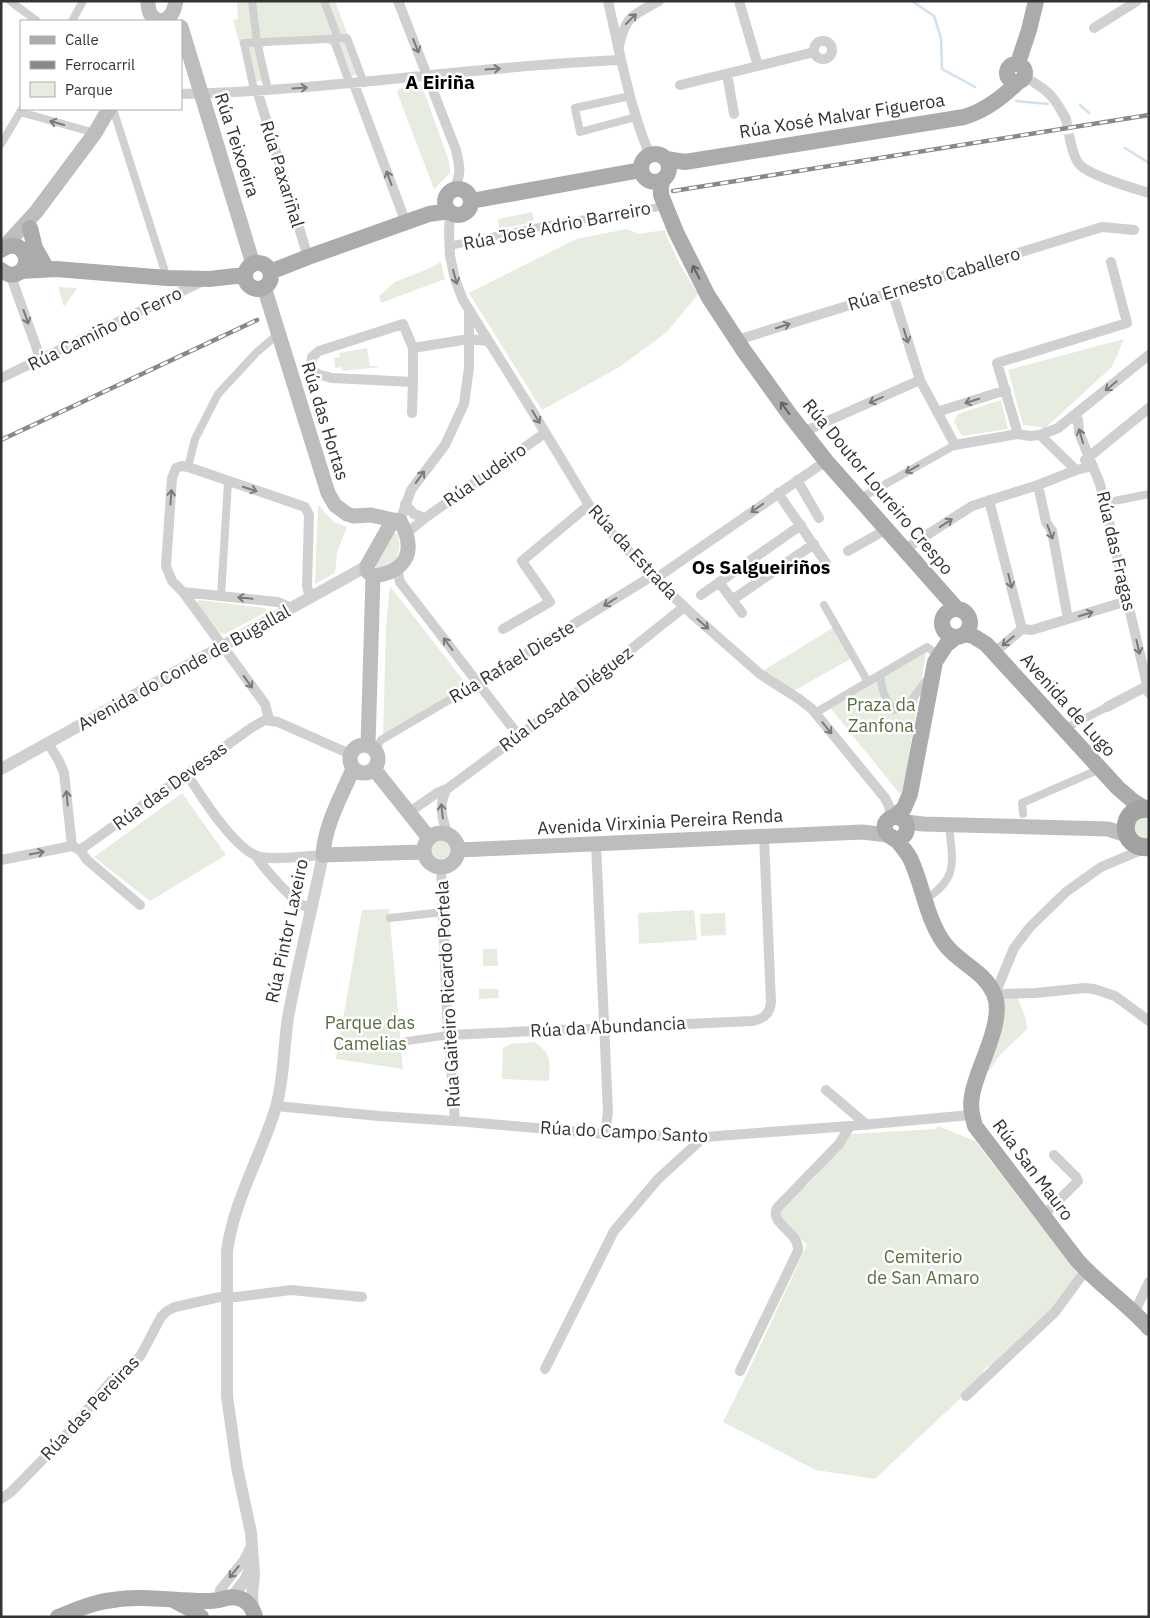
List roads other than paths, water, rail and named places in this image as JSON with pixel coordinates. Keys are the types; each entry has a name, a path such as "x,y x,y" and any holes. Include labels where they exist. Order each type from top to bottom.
{"highway":[{"path":"1133,835 1135,811 1146,809"}],"main road":[{"name":"Rúa Xosé Malvar Figueroa","path":"670,168 964,117 986,108 1003,95 1017,75 1036,1"},
{"path":"148,2 152,16 160,20"},
{"path":"140,20 148,2"},
{"path":"164,20 172,14 176,2"},
{"path":"176,2 180,20"},
{"name":"Rúa Teixoeira","path":"182,33 201,94 249,269"},
{"path":"12,267 33,220 95,133 108,110"},
{"path":"650,154 658,154 670,168 656,182 644,177 641,170 643,161 650,154"},
{"name":"Rúa Doutor Loureiro Crespo","path":"670,168 660,190 665,206 708,296 737,340 826,461 957,609 965,612 958,630"},
{"path":"249,269 247,282 253,287 260,288 267,280 308,257 406,223 450,203 458,215 469,209 471,201 641,170"},
{"path":"2,249 33,220"},
{"path":"33,220 35,248 50,267"},
{"path":"2,249 11,245 19,248 12,267"},
{"path":"12,267 50,267 167,278 208,279 249,269 262,263 266,265 267,280"},
{"name":"Rúa das Hortas","path":"267,280 278,334 328,493 335,505 347,514 353,516 371,515 400,524"},
{"path":"370,571 384,575 403,564 407,556 400,524"},
{"path":"371,747 359,745 355,747 352,762 357,772 366,773 374,770 378,762 378,758 371,747 370,571 400,524"},
{"path":"957,609 949,611 944,617 943,625 958,630"},
{"path":"958,630 944,636 932,672 910,794 911,806 909,813 900,826 910,839 918,876 937,931 944,944 979,973 995,994"},
{"name":"Avenida de Lugo","path":"958,630 973,636 989,647 1100,770 1122,792 1146,809"},
{"name":"Rúa Pintor Laxeiro","path":"322,855 323,842 328,826 352,762"},
{"path":"322,855 427,845 438,833 448,835 456,841 458,850 455,860 446,867 431,864 428,861 427,845 408,813 374,770"},
{"path":"1122,792 1133,835"},
{"name":"Avenida Virxinia Pereira Renda","path":"458,850 862,832 900,826 949,825 1108,829 1133,835"},
{"name":"Rúa San Mauro","path":"995,994 997,1013 992,1036 972,1094 972,1115 975,1126 1086,1270 1134,1312 1149,1328"},
{"path":"58,1617 79,1608 112,1600 152,1598 173,1600 239,1598 246,1602 254,1614"},
{"path":"208,1617 210,1609 225,1599"},
{"path":"173,1600 201,1617"}],"street":[{"path":"10,1 36,20"},
{"path":"73,20 83,1"},
{"path":"252,1 256,42 268,90"},
{"path":"324,1 335,38 356,83 406,223"},
{"name":"Rúa da Estrada","path":"398,1 456,150 460,168 460,176 450,203 449,232 455,279 462,300 588,504 653,577 684,607 760,674 799,699 815,713 885,798 900,826"},
{"path":"608,1 630,96 644,143 650,154"},
{"path":"619,55 623,30 631,16 659,1"},
{"path":"739,1 758,66"},
{"path":"1094,28 1137,1"},
{"path":"256,42 347,38 356,83"},
{"name":"Rúa Paxariñal","path":"256,42 244,43 256,90 308,257"},
{"path":"680,85 814,52"},
{"path":"182,94 356,83 619,55"},
{"path":"728,74 734,114"},
{"path":"1017,75 1042,86 1052,95 1066,119"},
{"path":"630,96 574,108 580,132 636,117"},
{"path":"1,144 21,110 95,133"},
{"path":"113,110 167,278"},
{"path":"1070,140 1079,164 1088,171 1149,194"},
{"name":"Rúa José Adrio Barreiro","path":"450,246 549,225 665,206"},
{"path":"429,214 444,221 449,232"},
{"name":"Rúa Ernesto Caballero","path":"737,340 1102,227 1134,230"},
{"path":"1018,434 997,363 1127,323 1111,262"},
{"path":"12,267 41,360"},
{"name":"Rúa Camiño do Ferro","path":"1,378 208,279"},
{"path":"892,291 920,380 955,445"},
{"path":"400,524 411,490 445,445 464,404 469,368 469,311"},
{"path":"412,413 413,382 413,348 404,324 319,351 312,357 311,367 317,374 332,378 413,382"},
{"path":"188,467 195,439 218,394 257,352 278,334"},
{"path":"413,348 469,339 488,341"},
{"path":"859,498 955,445 1018,434 1040,435 1058,428 1149,355"},
{"path":"803,432 920,380"},
{"path":"937,412 1006,390"},
{"path":"905,549 972,506 1038,485 1076,470 1091,461 1149,408"},
{"name":"Rúa das Fragas","path":"1071,418 1078,420 1079,432 1100,484 1148,690"},
{"name":"Rúa Ludeiro","path":"400,524 425,518 545,433"},
{"path":"1040,435 1076,470"},
{"name":"Rúa Rafael Dieste","path":"371,747 653,577 826,461"},
{"path":"310,598 307,586 310,520 308,510 302,505 228,482 188,467 179,466 174,472 166,558 166,566 172,581 183,592 265,704 269,720 278,722 352,762"},
{"path":"797,480 819,518"},
{"path":"222,596 228,482"},
{"path":"1038,485 1046,522 1052,531 1068,619"},
{"path":"778,493 826,563"},
{"path":"1104,502 1149,494"},
{"path":"989,500 1022,629"},
{"path":"405,504 414,514 425,518"},
{"path":"503,629 550,602 522,561 588,504"},
{"path":"701,595 801,525"},
{"path":"848,551 887,529"},
{"path":"732,600 814,544"},
{"path":"397,568 400,582 518,736"},
{"name":"Avenida do Conde de Bugallal","path":"1,769 310,598 370,571"},
{"path":"719,582 742,612"},
{"path":"183,592 278,602 292,608"},
{"path":"989,647 1001,647 1022,629 1032,630 1127,601"},
{"path":"824,605 868,682"},
{"name":"Rúa Losada Diéguez","path":"408,813 437,793 447,789 570,698 684,607"},
{"path":"815,713 927,647 938,655"},
{"path":"880,675 886,701 894,710 908,705 932,672"},
{"path":"1064,729 1148,690"},
{"name":"Rúa das Devesas","path":"76,848 187,774 251,728 269,720"},
{"path":"48,743 59,761 64,774 76,848 140,905"},
{"path":"1023,814 1022,803 1100,770"},
{"path":"187,774 232,838 242,848 256,856 268,858 322,855"},
{"path":"447,789 441,803 448,835"},
{"path":"926,899 935,894 951,875 953,865 949,825"},
{"path":"1133,835 1116,860 1101,867 1066,892 1030,927 1014,948 995,994 1094,989 1114,996 1149,1021"},
{"name":"Rúa da Abundancia","path":"449,1034 752,1021 762,1019 769,1012 771,1002 764,836"},
{"path":"596,844 608,1112 605,1134"},
{"path":"1,860 76,848"},
{"name":"Rúa Pintor Laxeiro","path":"254,1614 252,1544 229,1416 227,1380 227,1251 229,1233 236,1210 276,1106 281,1083 289,1013 313,907 322,855"},
{"path":"256,856 266,870 297,901 304,906 313,907"},
{"name":"Rúa Gaiteiro Ricardo Portela","path":"441,867 455,1121"},
{"path":"390,918 442,912"},
{"path":"401,1042 449,1034"},
{"path":"826,1090 867,1125"},
{"name":"Rúa do Campo Santo","path":"276,1106 605,1134 704,1137 972,1115"},
{"path":"740,1371 798,1251 793,1234 777,1220 775,1212 839,1144 850,1126"},
{"path":"544,1369 614,1231 658,1179 704,1137"},
{"path":"1043,1216 1078,1181 1054,1155"},
{"path":"966,1396 1055,1312 1086,1270"},
{"path":"1134,1312 1149,1282"},
{"name":"Rúa das Pereiras","path":"1,1499 11,1492 62,1441 112,1380 134,1364 167,1311 175,1307 220,1297 291,1290 362,1297"},
{"path":"252,1544 244,1560 220,1590 225,1599 246,1579 253,1561"}],"waterway":[{"path":"912,1 934,16 941,38 942,69 975,87"},
{"path":"1016,101 1048,104"},
{"path":"1080,105 1089,113"},
{"path":"1125,148 1149,163"}],"tunnel":[{"path":"1066,119 1070,140"}],"railway":[{"path":"673,191 1149,115"},
{"path":"1,440 257,320"}],"district":[{"name":"A Eiriña","path":"440,82"},
{"name":"Os Salgueiriños","path":"761,567"}],"park label":[{"name":"Praza da Zanfona","path":"881,715"},
{"name":"Parque das Camelias","path":"370,1033"},
{"name":"Cemiterio de San Amaro","path":"923,1267"}]}
